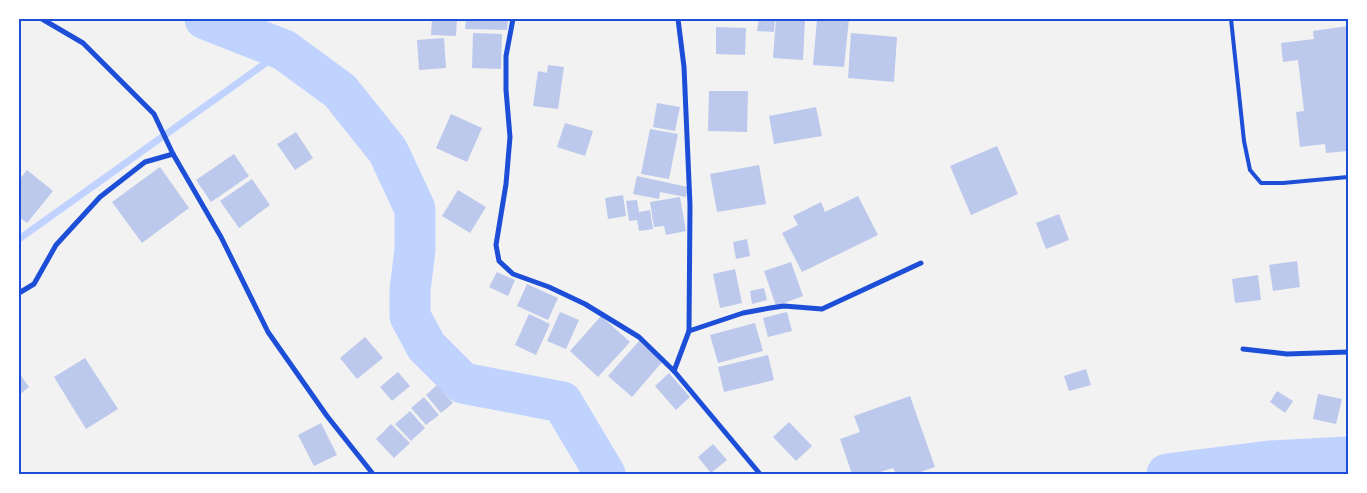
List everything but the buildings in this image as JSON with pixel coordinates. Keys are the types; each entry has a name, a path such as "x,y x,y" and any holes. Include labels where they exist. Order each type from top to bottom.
{"street":[{"path":"42,19 83,43 154,114 172,154 221,237 268,332 327,416 373,474"},
{"path":"513,19 506,56 506,90 510,137 506,184 496,245 499,261 513,274 549,287 585,304 639,336 674,371 760,474"},
{"path":"674,371 690,331 690,205 684,67 678,19"},
{"path":"19,293 34,284 56,244 100,197 145,162 172,154"},
{"path":"690,331 743,313 770,308 784,306 822,309 921,263"},
{"path":"1243,349 1287,354 1348,352"}],"lane":[{"path":"1231,19 1244,141 1250,170 1261,183 1283,183 1348,177"}],"waterway":[{"path":"205,19 284,50 340,91 388,151 415,209 415,250 410,290 410,316 426,346 463,383 562,402 605,474"},
{"path":"19,239 284,50"},
{"path":"1167,474 1269,461 1348,457"}]}
